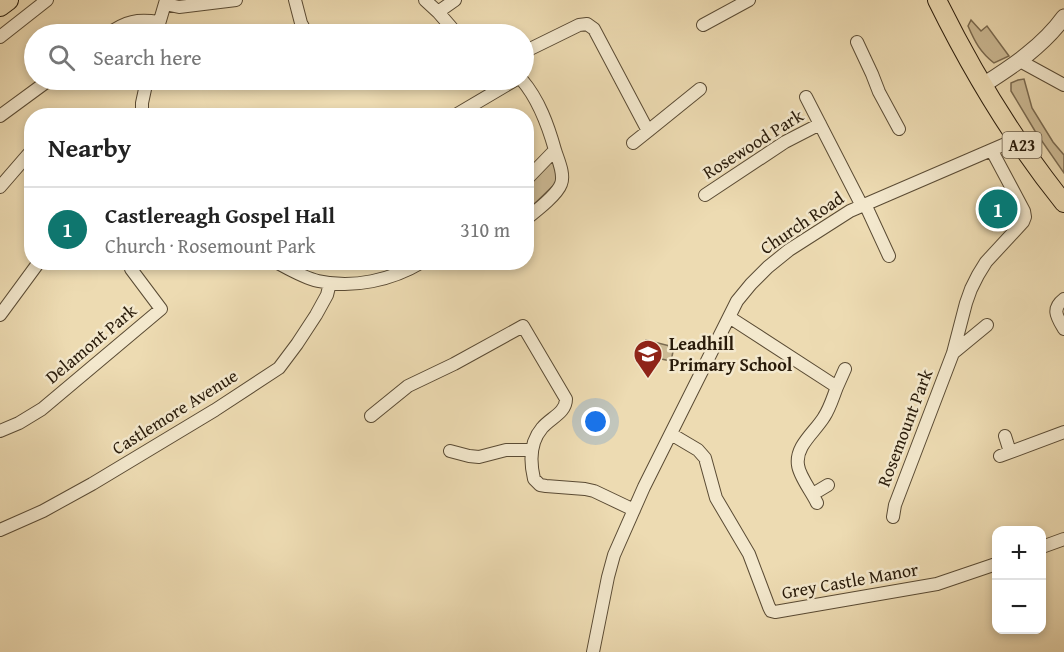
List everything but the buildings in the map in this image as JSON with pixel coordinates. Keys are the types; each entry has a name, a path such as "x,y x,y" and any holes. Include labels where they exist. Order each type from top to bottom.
{"highway":[{"path":"0,6 8,0"}],"main road":[{"name":"A23","path":"937,0 983,85 1017,139 1064,203"}],"street":[{"path":"0,37 47,0"},
{"path":"159,24 166,2 179,7 236,0"},
{"path":"295,0 302,24"},
{"path":"425,0 448,24"},
{"path":"438,12 455,0"},
{"path":"703,25 749,0"},
{"path":"983,85 1020,61 1046,38 1064,17"},
{"path":"124,24 141,21 148,24"},
{"path":"534,47 579,25 587,24 594,29 648,131"},
{"path":"857,42 879,92 899,129"},
{"path":"1020,61 1064,85"},
{"path":"633,143 700,89"},
{"path":"0,116 35,90"},
{"path":"142,108 145,90"},
{"path":"467,108 497,90"},
{"path":"531,90 544,115 562,172 562,183 551,198 534,212"},
{"name":"Rosewood Park","path":"806,97 889,256"},
{"name":"Rosewood Park","path":"705,195 785,142 820,124"},
{"name":"Church Road","path":"593,652 610,566 634,510 737,301 751,284 789,250 850,211 1017,139"},
{"path":"534,172 555,150"},
{"name":"Rosemount Park","path":"893,517 895,505 953,353 966,303 978,275 995,251 1023,222 1025,217 992,151"},
{"path":"0,187 24,159"},
{"path":"0,315 33,270"},
{"name":"Delamont Park","path":"0,431 42,409 161,309 132,270"},
{"path":"294,270 316,281 350,285 409,270"},
{"name":"Castlemore Avenue","path":"0,530 43,511 92,484 215,410 279,368 316,315 327,295 330,283"},
{"path":"1064,299 1057,306 1056,311 1064,329"},
{"path":"729,317 837,387"},
{"path":"371,416 408,386 454,364 520,321 566,399 564,408 541,429 532,444 534,479 540,485 594,491 634,510"},
{"name":"Rosemount Park","path":"953,353 987,325"},
{"path":"828,485 815,498 799,469 798,455 825,415 845,369"},
{"path":"1005,436 1005,454 1064,432"},
{"name":"Grey Castle Manor","path":"671,434 698,450 705,458 716,498 749,554 771,611 937,584 992,565"},
{"path":"450,451 479,457 506,450 532,450"},
{"path":"1046,545 1064,538"}],"shaded area":[{"path":"971,20 981,31 987,26 1009,56 994,63 989,59 978,46 968,26"},
{"path":"1024,79 1032,108 1064,155 1064,173 1011,91 1011,83"},
{"path":"551,160 555,162 557,182 534,204 534,178"},
{"path":"646,340 674,347 671,361 642,355"}],"place":[{"name":"Castlereagh Gospel Hall","path":"998,209"},
{"name":"Leadhill Primary School","path":"648,380"}]}
